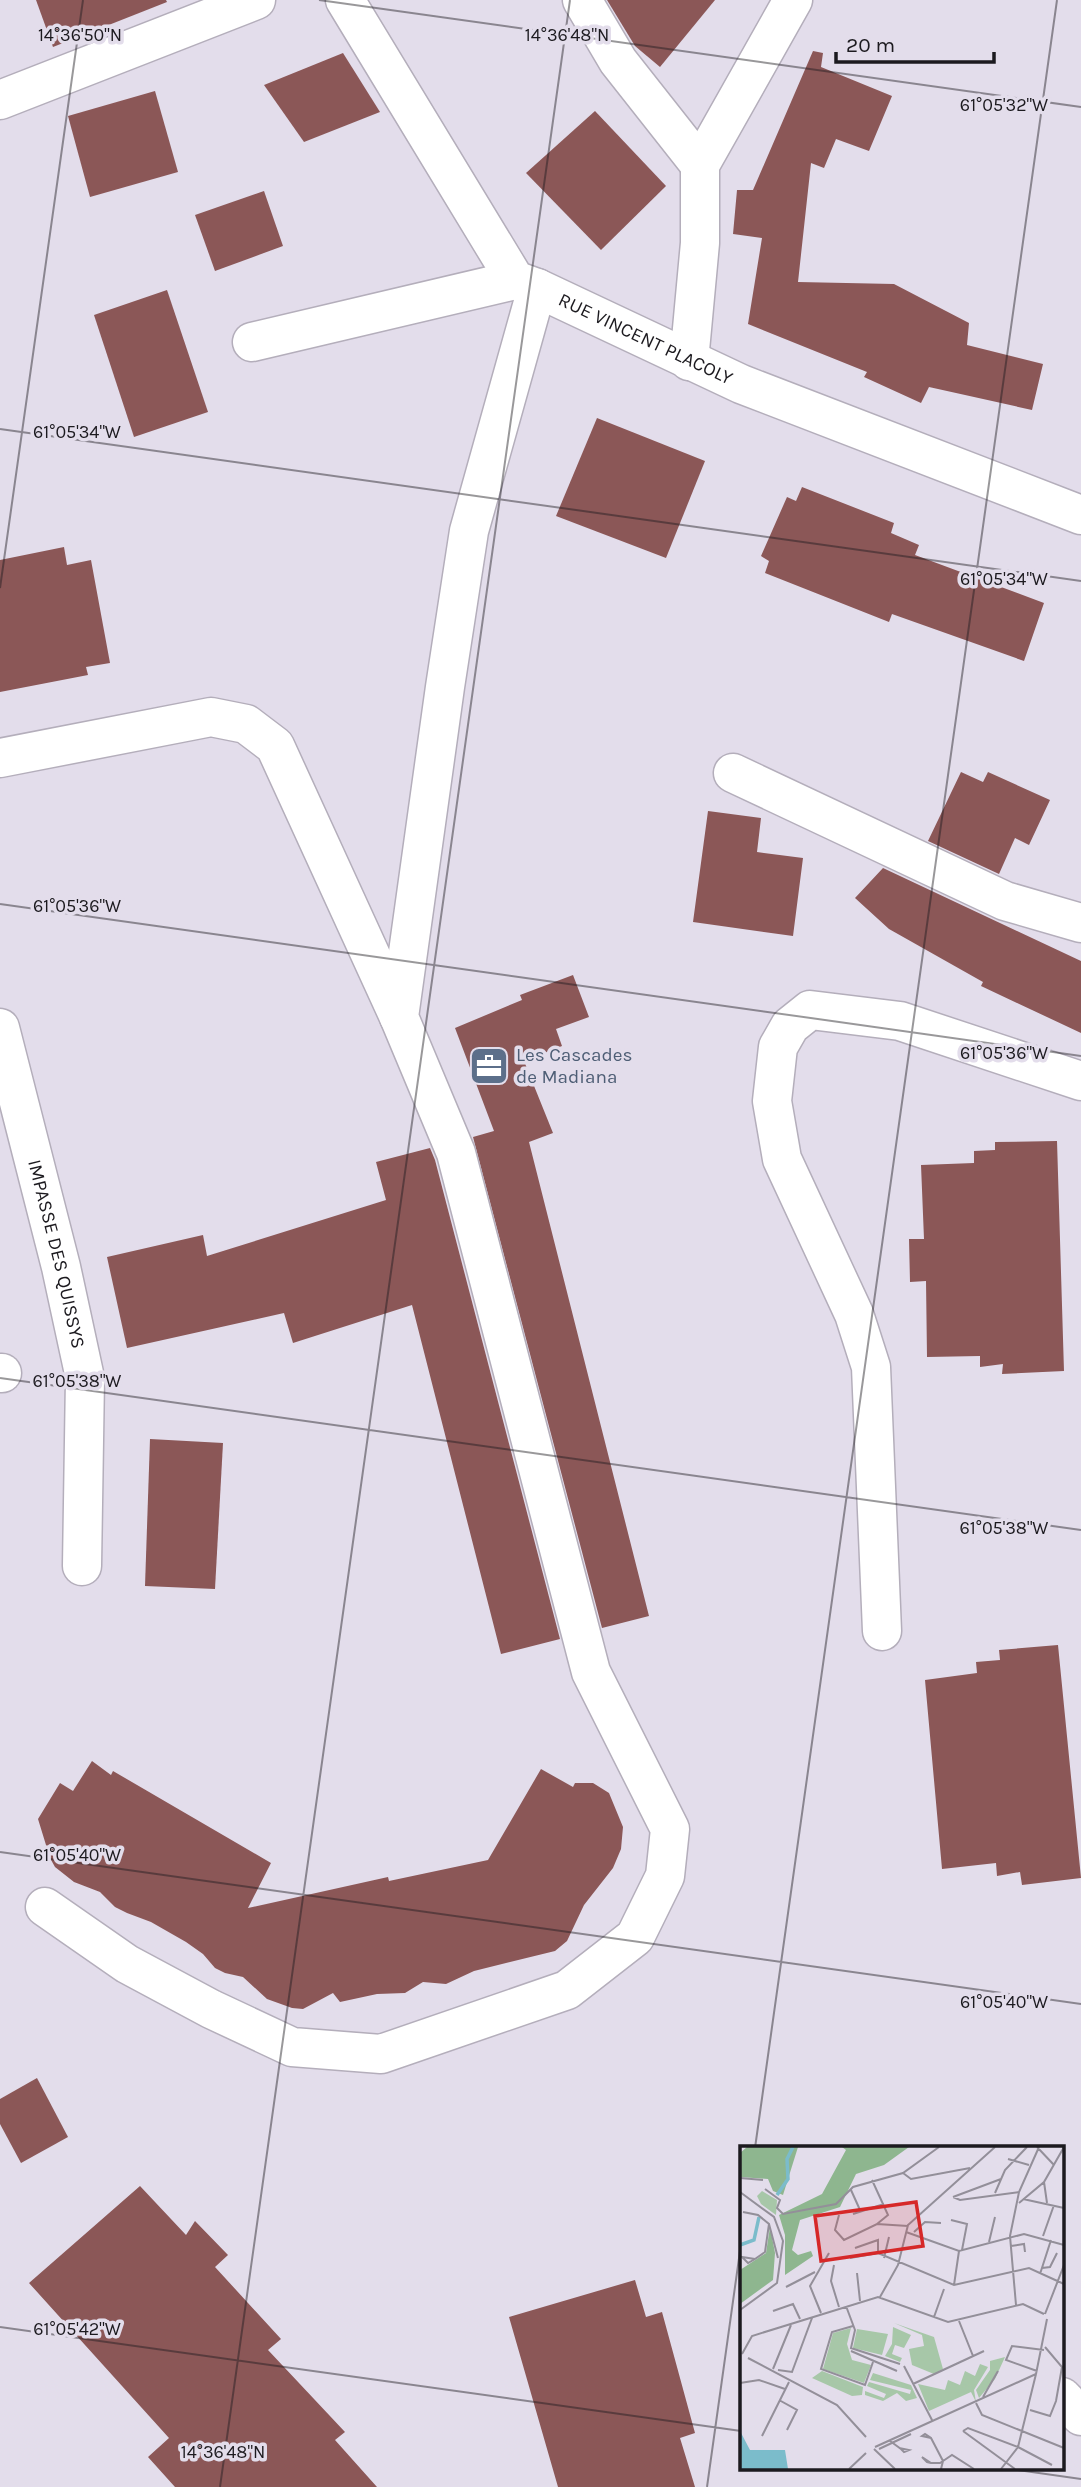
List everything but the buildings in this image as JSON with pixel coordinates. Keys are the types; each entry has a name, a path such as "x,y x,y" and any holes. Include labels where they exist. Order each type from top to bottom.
{"street":[{"path":"0,100 256,0"},
{"path":"345,0 526,284 469,531 399,1017"},
{"path":"582,0 618,61 700,165"},
{"path":"689,361 700,243 700,165 793,0"},
{"path":"252,342 526,284"},
{"name":"RUE VINCENT PLACOLY","path":"526,284 741,384 1081,515"},
{"path":"0,758 211,717 247,724 275,746 399,1017 456,1153 591,1672 670,1829 665,1875 635,1937 568,1990 381,2054 292,2047 211,2009 127,1964 45,1907"},
{"path":"733,773 1005,901 1081,923"},
{"path":"882,1631 871,1367 854,1314 782,1158 772,1101 778,1047 790,1026 810,1010 900,1021 1081,1081"},
{"name":"IMPASSE DES QUISSYS","path":"0,1028 61,1267 85,1378 82,1566"},
{"path":"1064,2399 1081,2416"}],"place":[{"name":"Les Cascades de Madiana","path":"489,1066"}]}
